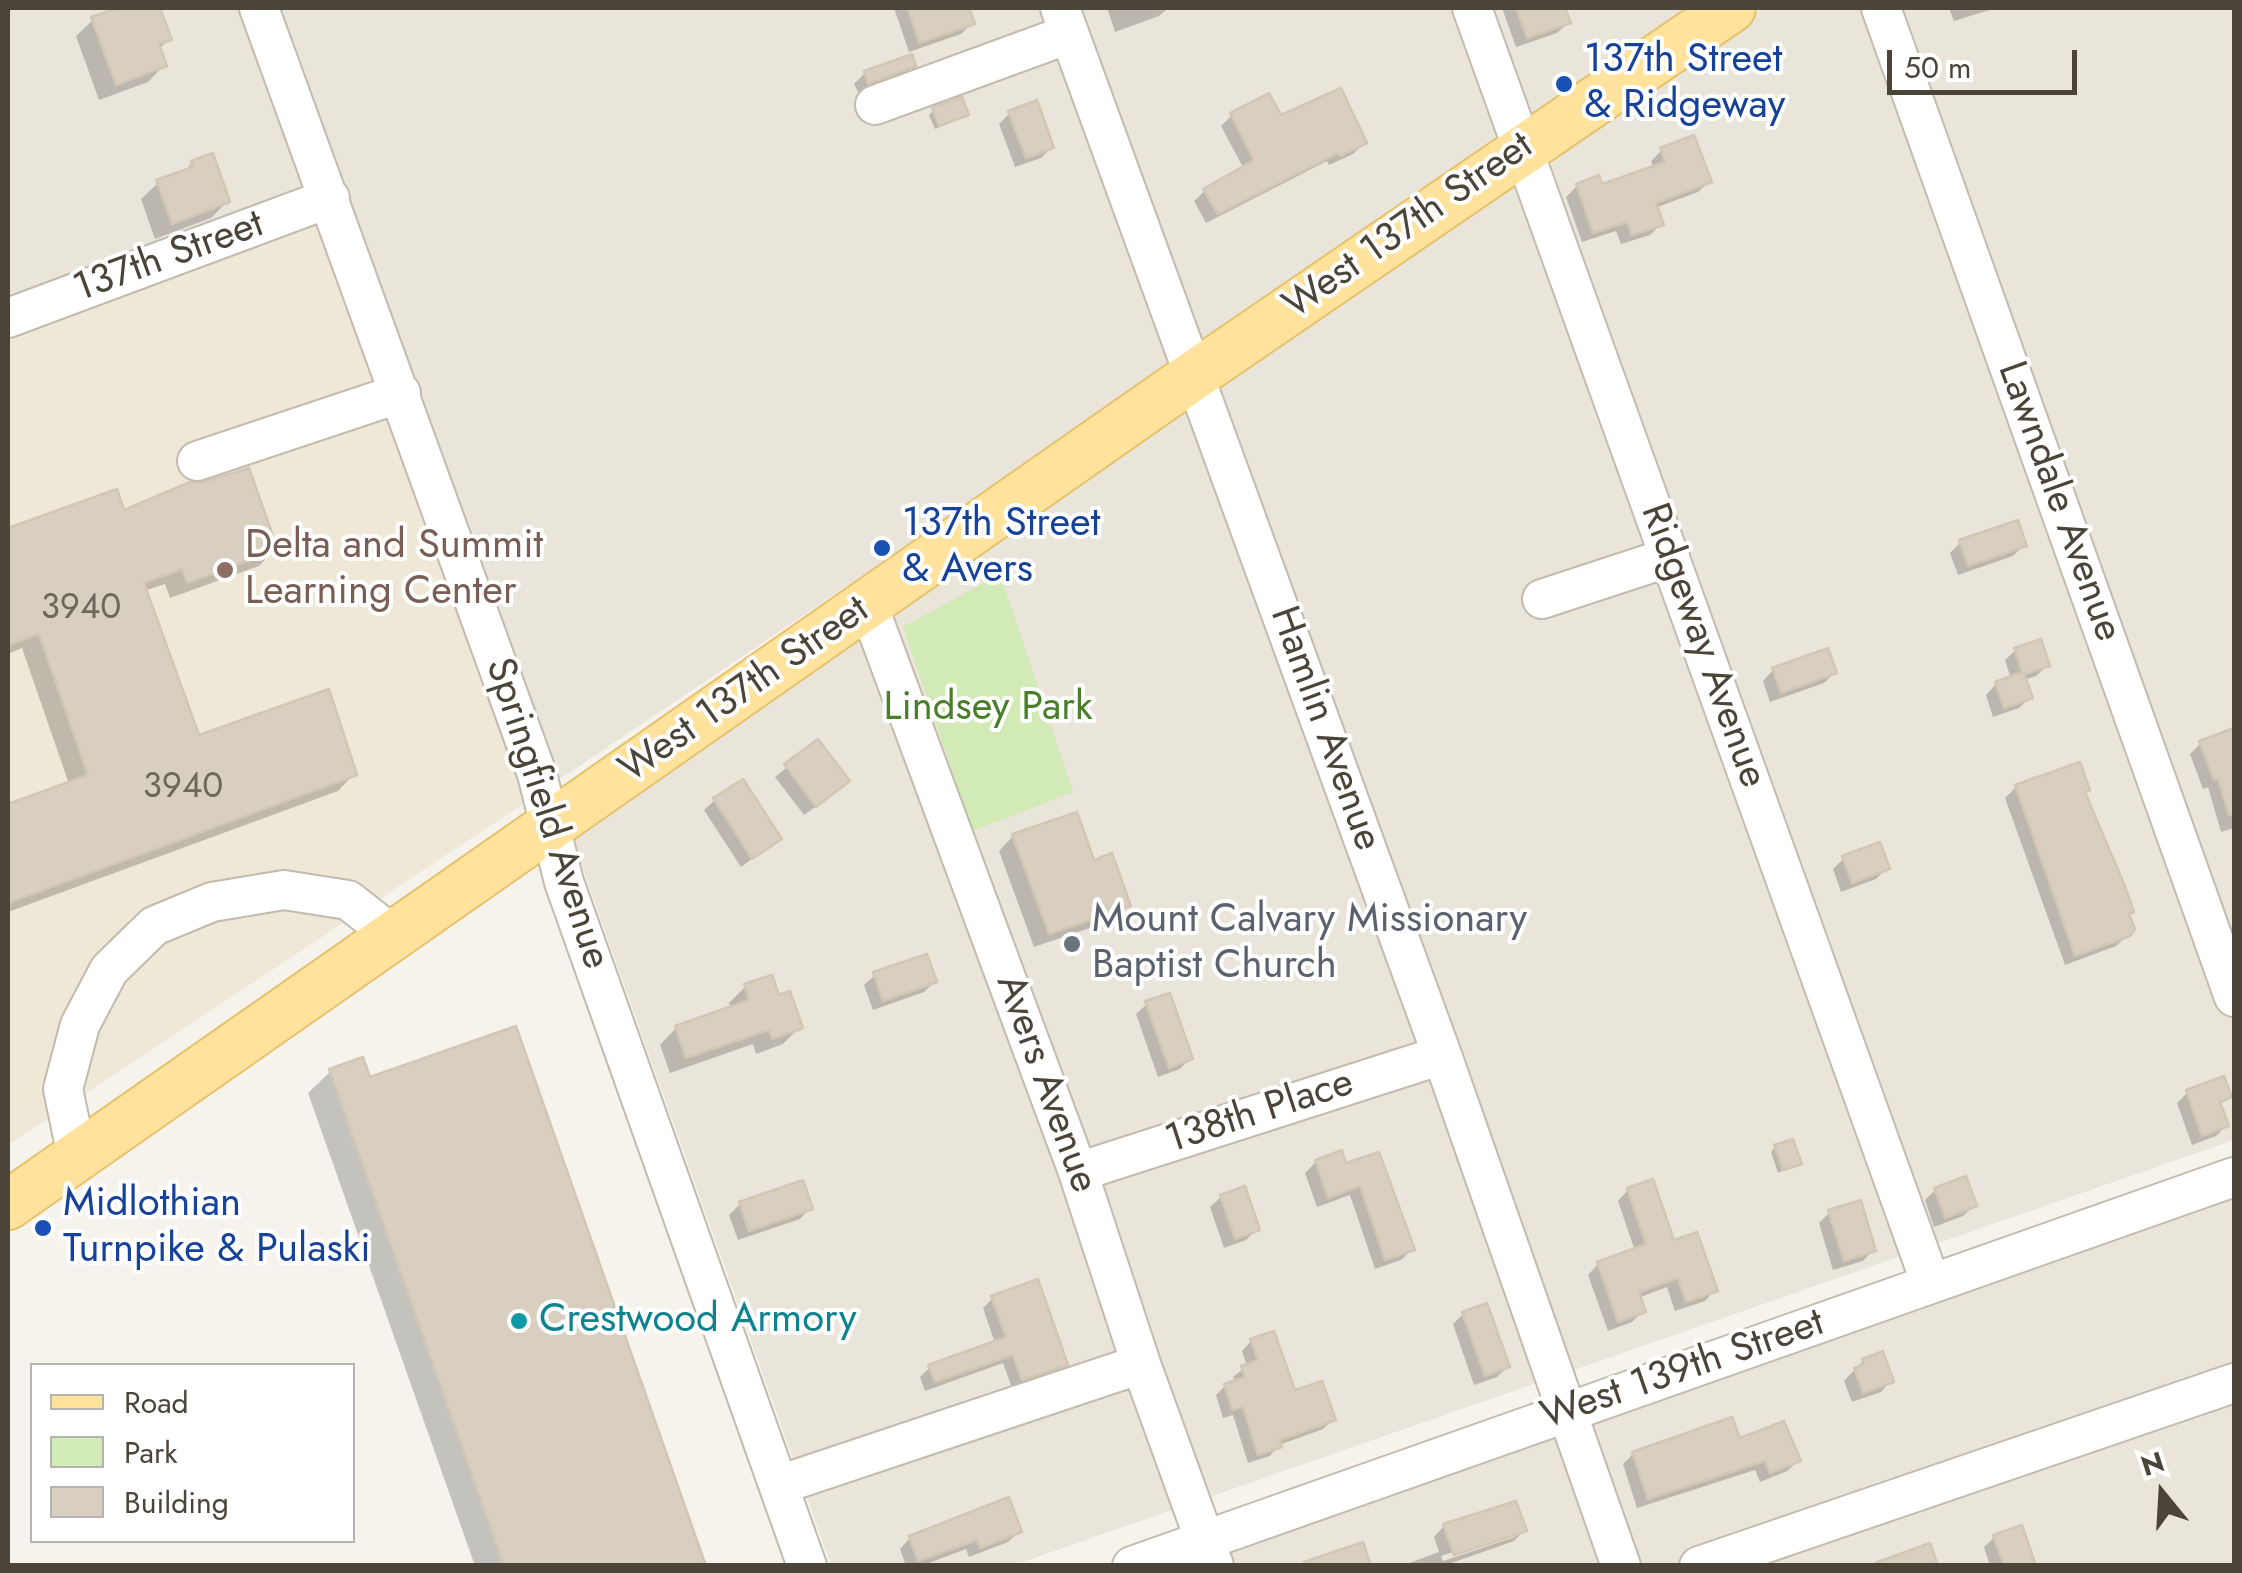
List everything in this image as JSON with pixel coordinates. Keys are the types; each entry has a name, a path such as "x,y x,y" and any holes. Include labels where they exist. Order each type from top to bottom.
{"main road":[{"name":"West 137th Street","path":"8,1205 1196,374 1731,8"}],"street":[{"name":"Springfield Avenue","path":"259,8 537,774 564,882 807,1566"},
{"name":"Ridgeway Avenue","path":"1472,8 1931,1284"},
{"name":"Lawndale Avenue","path":"1881,8 2232,980"},
{"path":"875,106 1065,21"},
{"name":"Hamlin Avenue","path":"1065,21 1442,1055 1622,1566"},
{"name":"137th Street","path":"8,318 330,198"},
{"path":"197,461 401,393"},
{"path":"1542,599 1670,557"},
{"name":"Avers Avenue","path":"868,605 1078,1172 1209,1553"},
{"path":"77,1156 63,1089 80,1025 109,970 154,926 212,902 284,890 348,900 394,936"},
{"name":"138th Place","path":"1078,1172 1442,1055"},
{"name":"West 139th Street","path":"1132,1566 1209,1553 1569,1412 2234,1177"},
{"path":"779,1485 1141,1364"},
{"path":"1699,1566 2234,1383"}],"shaded area":[{"path":"8,8 1688,8 1413,205 523,804 324,224 8,336"},
{"path":"1763,8 2234,8 2234,1140 1014,1565 831,1565 572,839"},
{"name":"Delta and Summit Learning Center","path":"324,224 523,804 8,1145 8,336"},
{"path":"2234,1176 2234,1565 1131,1565"}],"green space":[{"name":"Lindsey Park","path":"1000,574 1073,792 973,831 903,627"}],"building":[{"path":"118,8 160,8 172,40 159,44 167,66 116,85 91,17"},
{"path":"908,8 969,8 975,24 919,43"},
{"path":"1516,8 1565,8 1571,23 1527,38"},
{"path":"912,54 916,66 868,84 864,71"},
{"path":"1341,88 1367,143 1340,156 1338,153 1218,214 1203,189 1254,160 1230,113 1269,93 1281,115"},
{"path":"962,97 969,115 939,126 932,108"},
{"path":"1037,100 1054,148 1026,158 1008,111"},
{"path":"1694,135 1712,182 1656,203 1664,225 1632,235 1627,222 1593,233 1576,184 1599,175 1602,184 1665,162 1660,148"},
{"path":"213,153 230,202 172,224 156,180 193,167 191,161"},
{"path":"249,468 278,550 187,583 182,569 144,583 199,735 329,689 357,775 8,903 8,804 88,775 39,634 8,645 8,528 117,489 124,510 190,482 204,482"},
{"path":"2018,520 2027,546 1968,566 1959,540"},
{"path":"2041,639 2050,666 2024,674 2033,698 2004,708 1995,682 2022,672 2014,648"},
{"path":"1828,648 1837,673 1781,693 1772,668"},
{"path":"2234,728 2234,814 2229,815 2218,779 2214,780 2199,741"},
{"path":"818,739 850,781 816,807 784,764"},
{"path":"2080,762 2090,790 2085,792 2124,884 2134,912 2129,914 2135,929 2130,936 2075,956 2015,785"},
{"path":"743,779 782,839 752,859 713,798"},
{"path":"1077,812 1094,860 1112,853 1131,906 1049,934 1012,834"},
{"path":"1880,842 1890,869 1852,883 1842,856"},
{"path":"927,954 937,982 883,1001 873,972"},
{"path":"772,975 779,995 790,991 803,1028 772,1039 769,1030 686,1058 675,1026 749,1000 744,984"},
{"path":"1170,993 1193,1059 1169,1068 1145,1001"},
{"name":"Crestwood Armory","path":"516,1026 706,1566 504,1566 329,1069 363,1057 370,1077"},
{"path":"2224,1076 2232,1097 2220,1102 2229,1126 2202,1136 2186,1090"},
{"path":"1793,1139 1802,1164 1783,1170 1774,1145"},
{"path":"1342,1150 1346,1163 1379,1152 1415,1250 1385,1260 1360,1186 1328,1198 1315,1160"},
{"path":"1966,1176 1977,1206 1945,1218 1934,1188"},
{"path":"1653,1179 1674,1240 1697,1232 1718,1291 1686,1302 1678,1278 1639,1292 1646,1312 1618,1322 1597,1262 1646,1244 1627,1188"},
{"path":"803,1180 813,1209 749,1231 739,1202"},
{"path":"1245,1186 1260,1230 1235,1239 1220,1195"},
{"path":"1861,1200 1876,1251 1844,1261 1828,1210"},
{"path":"1038,1279 1068,1365 1022,1380 1013,1355 935,1382 928,1365 1006,1337 991,1296"},
{"path":"1487,1303 1510,1367 1485,1376 1462,1312"},
{"path":"1274,1331 1295,1390 1322,1381 1336,1420 1280,1440 1282,1447 1258,1455 1243,1407 1232,1410 1224,1384 1245,1377 1241,1366 1258,1360 1250,1339"},
{"path":"1883,1351 1894,1382 1863,1393 1854,1368 1864,1365 1862,1359"},
{"path":"1732,1417 1740,1438 1784,1421 1801,1461 1770,1473 1765,1461 1648,1499 1632,1452"},
{"path":"1009,1497 1022,1532 980,1548 977,1540 918,1561 909,1536"},
{"path":"1516,1501 1527,1531 1454,1555 1443,1524"},
{"path":"2022,1525 2036,1566 2004,1566 1993,1535"},
{"path":"1363,1542 1371,1566 1305,1566 1304,1562"},
{"path":"1930,1543 1938,1566 1876,1566 1875,1563"}],"place":[{"name":"137th Street & Ridgeway","path":"1564,84"},
{"name":"137th Street & Avers","path":"882,548"},
{"name":"Delta and Summit Learning Center","path":"225,570"},
{"name":"Mount Calvary Missionary Baptist Church","path":"1072,944"},
{"name":"Midlothian Turnpike & Pulaski","path":"43,1228"},
{"name":"Crestwood Armory","path":"519,1321"}]}
